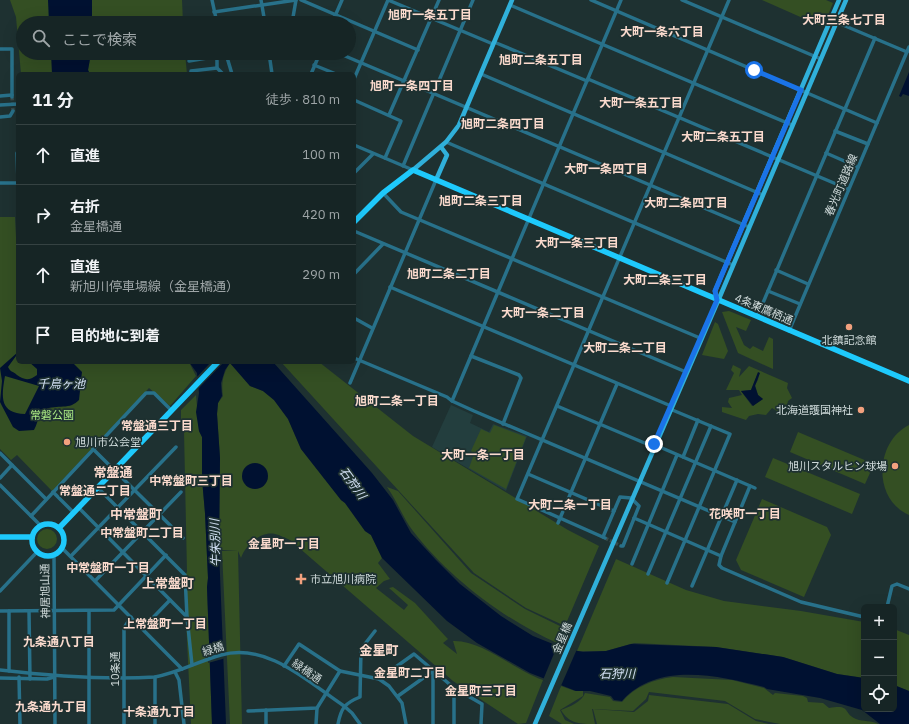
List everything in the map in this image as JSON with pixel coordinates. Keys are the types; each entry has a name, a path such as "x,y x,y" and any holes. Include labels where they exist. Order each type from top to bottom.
{"highway":[{"name":"4条東鷹栖通","path":"413,170 909,382"},
{"path":"356,220 383,193 413,170"},
{"path":"58,528 216,364"},
{"path":"51,524 58,528 63,536 62,547 54,554 44,555 37,552 33,545 32,537 34,531 40,525 51,524"},
{"path":"0,537 32,537"}],"main road":[{"path":"413,170 441,147 459,126 512,0"},
{"path":"790,124 801,90 839,0"},
{"path":"717,300 715,291 727,262 747,226 790,124 806,92 846,0"},
{"path":"436,180 447,155 441,147"},
{"name":"金星橋","path":"535,723 700,338 733,265 747,226"}],"street":[{"path":"212,0 215,16"},
{"path":"261,0 264,16"},
{"path":"214,12 296,0 293,16"},
{"path":"301,0 336,15 341,0"},
{"path":"356,74 387,0 430,19 587,80 848,189"},
{"path":"389,115 439,0"},
{"path":"403,166 473,0"},
{"path":"591,0 877,122"},
{"path":"452,401 496,292 512,258 621,0"},
{"path":"682,0 821,58"},
{"path":"621,546 623,546 639,506 632,498 620,497 604,538 517,499 729,0"},
{"path":"510,5 790,124"},
{"path":"831,20 907,52"},
{"path":"356,23 418,50"},
{"path":"757,317 875,38"},
{"name":"春光町道路線","path":"789,331 909,47"},
{"path":"0,49 12,48 12,96 0,96"},
{"path":"189,61 195,60"},
{"path":"217,60 217,68 221,72"},
{"path":"228,60 231,72"},
{"path":"270,60 272,72"},
{"path":"312,72 316,60"},
{"path":"354,60 747,226"},
{"path":"314,65 331,72"},
{"path":"192,71 217,68"},
{"path":"481,74 760,194"},
{"path":"356,101 401,121 385,158"},
{"path":"0,105 16,104"},
{"path":"0,117 12,113"},
{"path":"835,131 868,144"},
{"path":"446,142 733,265"},
{"path":"356,147 413,170"},
{"path":"826,153 858,167"},
{"path":"356,171 373,154"},
{"path":"350,383 358,360 436,180"},
{"path":"0,183 16,183"},
{"path":"383,193 401,212 700,338"},
{"path":"356,232 686,372"},
{"path":"356,272 383,244"},
{"path":"776,270 808,284"},
{"path":"390,287 618,384 730,434 667,583"},
{"path":"768,291 800,304"},
{"path":"356,319 372,328"},
{"path":"471,356 519,375 521,378 504,424"},
{"path":"358,360 448,397 452,401 504,424 735,522"},
{"path":"558,523 618,384"},
{"path":"31,516 146,393 154,393 171,410"},
{"path":"557,406 683,457 754,488"},
{"path":"683,457 698,420"},
{"path":"648,574 711,426"},
{"path":"71,556 176,447"},
{"path":"93,449 183,538"},
{"path":"0,453 46,500"},
{"path":"632,564 677,455"},
{"path":"0,478 12,465"},
{"path":"528,474 614,511"},
{"path":"692,586 737,480"},
{"path":"0,485 40,525"},
{"path":"0,670 55,676 124,678 155,677 175,672 192,665 187,617 185,575 97,486"},
{"path":"750,486 721,556 719,562 722,568 801,602 861,616"},
{"path":"53,492 73,512"},
{"path":"95,581 181,492"},
{"path":"78,507 187,617"},
{"path":"634,518 721,556"},
{"path":"62,547 182,669"},
{"path":"0,591 37,552"},
{"name":"神居旭山通","path":"54,554 55,724"},
{"path":"0,612 114,610 166,555"},
{"path":"888,604 892,586 897,584 909,589"},
{"path":"142,629 170,600"},
{"path":"9,611 9,671"},
{"path":"29,611 30,679"},
{"path":"89,611 89,724"},
{"name":"10条通","path":"124,724 124,628 131,617"},
{"path":"338,724 340,712 344,706 360,697 362,649 375,631"},
{"path":"284,666 299,644 340,671 379,679 389,686 398,696 404,709 406,724"},
{"name":"緑橋","path":"192,665 223,654 235,652"},
{"name":"緑橋通","path":"235,652 266,656 284,666 344,706 352,713 360,724"},
{"path":"379,679 414,654 454,688 482,704 481,724"},
{"path":"316,724 317,708 340,671"},
{"path":"398,696 433,671"},
{"path":"433,671 433,724"},
{"path":"20,672 20,724"},
{"path":"175,672 179,680 184,724"},
{"path":"0,678 47,679 55,676"},
{"path":"155,677 155,724"},
{"path":"454,688 454,724"},
{"path":"248,711 317,708"},
{"path":"266,710 266,724"}],"shaded area":[{"path":"451,405 473,415 470,423 489,432 493,424 527,436 506,491 432,447"}],"green space":[{"path":"10,0 49,0 50,16 16,17"},
{"path":"92,0 182,0 183,16 92,16"},
{"path":"762,0 826,0 833,3 823,27"},
{"path":"20,60 52,60 53,72 21,72"},
{"path":"90,60 186,60 187,72 89,72"},
{"name":"常磐公園","path":"0,217 15,217 16,364 190,364 196,376 170,406 149,388 52,491 17,455 11,460 0,449"},
{"path":"729,311 751,320 746,331 736,327 744,345 750,349 753,346 763,351 769,337 773,339 773,369 738,353 722,312"},
{"path":"715,322 718,324 728,351 724,359 702,355"},
{"path":"231,364 250,386 263,391 274,400 288,419 301,449 341,500 345,503 365,531 371,535 382,558 378,563 390,579 384,581 376,588 404,610 408,605 389,588 393,587 415,603 448,639 443,643 457,654 453,641 476,645 543,680 526,723 518,724 453,681 290,540 277,534 269,534 254,540 243,553 241,558 238,551 242,724 230,724 222,551 238,550 219,550 220,458 217,414 218,403 223,396 222,387 226,371"},
{"path":"283,364 322,364 413,436 568,530 599,546 565,626 526,608 474,573"},
{"path":"733,365 741,369 739,377 749,366 788,383 787,388 792,398 788,401 785,416 772,408 766,415 758,414 749,416 746,420 722,412 722,407 732,408 728,402 729,398 742,395 739,390 726,390 734,373 731,370","holes":["759,373 758,380 755,385 758,395 763,399 752,406 741,391 751,390"]},
{"path":"196,395 199,431 202,437 202,479 208,578 207,587 212,724 191,724 184,577 187,572 184,431 181,420 181,410"},
{"path":"494,425 526,437 506,489 469,468 474,454 471,451 481,429 490,433"},
{"name":"旭川スタルヒン球場","path":"909,425 909,515 897,507 889,497 884,484 882,470 884,457 889,444 898,433"},
{"path":"798,432 874,464 865,484 790,452"},
{"path":"773,458 860,494 852,514 765,477"},
{"path":"387,487 398,491 471,573 525,609 564,628 557,643 498,610 460,581 427,548 413,531"},
{"path":"762,499 827,527 831,535 804,597 741,570 736,560"},
{"path":"47,529 54,532 57,539 54,546 47,549 40,546 37,539 40,532"},
{"path":"616,559 686,590 724,601 801,611 861,621 861,678 837,674 783,657 716,647 634,643 606,651 577,651"},
{"path":"897,630 909,635 909,691 897,686"},
{"path":"673,677 732,680 764,688 773,695 775,693 803,696 807,698 808,702 823,703 829,708 841,707 856,719 878,724 780,724 755,719 725,701 649,692 646,699 633,711 592,709 595,724 571,721 561,710 578,702 585,693 610,697 613,701 622,702 638,688 652,682"},
{"path":"561,686 575,691 583,691 583,696 560,710 565,720 574,724 562,724 549,716"},
{"path":"649,695 728,704 756,721 769,724 597,724 593,709 634,712 648,701"}],"water":[{"path":"48,0 92,0 92,16 49,16"},
{"path":"51,60 90,60 89,72 52,72"},
{"path":"909,72 909,96 903,94 901,97 899,96"},
{"name":"千鳥ヶ池","path":"16,354 8,367 11,371 24,379 29,379 37,375 37,369 31,364 74,364 82,372 79,400 72,405 46,409 39,418 34,430 19,431 13,427 0,402 2,381 0,368","holes":["5,376 39,386 25,414 11,411 4,403 3,391"]},
{"name":"石狩川","path":"190,364 229,364 225,370 221,383 222,396 218,403 217,414 220,458 219,550 226,724 212,724 207,587 208,578 202,479 202,437 199,431 196,412 199,393 197,373"},
{"name":"石狩川","path":"231,364 275,364 372,473 393,500 411,533 436,560 460,584 501,616 533,636 563,648 583,652 606,651 631,644 716,647 783,657 837,674 861,678 861,710 820,698 767,689 764,687 727,679 689,675 671,676 653,680 637,688 622,701 614,700 611,696 590,691 576,691 530,673 477,643 447,621 382,558 371,535 365,531 345,503 341,500 301,449 288,419 274,400 263,391 250,386"},
{"path":"758,372 760,373 755,386 758,395 763,399 753,406 741,391 751,390"},
{"path":"255,463 264,467 268,476 264,485 255,489 246,485 242,476 246,467"},
{"name":"石狩川","path":"897,686 909,691 909,724 880,724 865,712 897,712"}],"pier":[{"path":"209,364 222,364 196,391 196,378"},
{"path":"558,644 577,649 560,688 543,680"},
{"path":"215,649 225,649 226,658 208,663 208,654"}],"tunnel":[{"path":"12,97 13,111"},
{"path":"605,538 621,546"}],"place":[{"name":"北鎮記念館","path":"849,327"},
{"name":"北海道護国神社","path":"861,410"},
{"name":"旭川市公会堂","path":"67,442"},
{"name":"旭川スタルヒン球場","path":"895,466"},
{"name":"市立旭川病院","path":"301,579"}],"district":[{"name":"旭町一条五丁目","path":"430,14"},
{"name":"大町三条七丁目","path":"844,19"},
{"name":"大町一条六丁目","path":"662,31"},
{"name":"旭町二条五丁目","path":"541,59"},
{"name":"旭町一条四丁目","path":"412,85"},
{"name":"大町一条五丁目","path":"641,102"},
{"name":"旭町二条四丁目","path":"503,123"},
{"name":"大町二条五丁目","path":"723,136"},
{"name":"大町一条四丁目","path":"606,168"},
{"name":"旭町二条三丁目","path":"481,200"},
{"name":"大町二条四丁目","path":"686,202"},
{"name":"大町一条三丁目","path":"577,242"},
{"name":"旭町二条二丁目","path":"449,273"},
{"name":"大町二条三丁目","path":"665,279"},
{"name":"大町一条二丁目","path":"543,312"},
{"name":"大町二条二丁目","path":"625,347"},
{"name":"旭町二条一丁目","path":"397,400"},
{"name":"常盤通三丁目","path":"157,425"},
{"name":"大町一条一丁目","path":"483,454"},
{"name":"常盤通","path":"113,472"},
{"name":"中常盤町三丁目","path":"191,480"},
{"name":"常盤通二丁目","path":"95,490"},
{"name":"大町二条一丁目","path":"570,504"},
{"name":"花咲町一丁目","path":"745,513"},
{"name":"中常盤町","path":"136,514"},
{"name":"中常盤町二丁目","path":"142,532"},
{"name":"金星町一丁目","path":"284,543"},
{"name":"中常盤町一丁目","path":"108,567"},
{"name":"上常盤町","path":"168,583"},
{"name":"上常盤町一丁目","path":"165,623"},
{"name":"九条通八丁目","path":"59,641"},
{"name":"金星町","path":"379,650"},
{"name":"金星町二丁目","path":"410,672"},
{"name":"金星町三丁目","path":"481,690"},
{"name":"九条通九丁目","path":"51,706"},
{"name":"十条通九丁目","path":"159,711"}],"route":[{"path":"654,444 717,300 715,291 801,90 754,70"}],"water label":[{"name":"牛朱別川","path":"215,543"}]}
